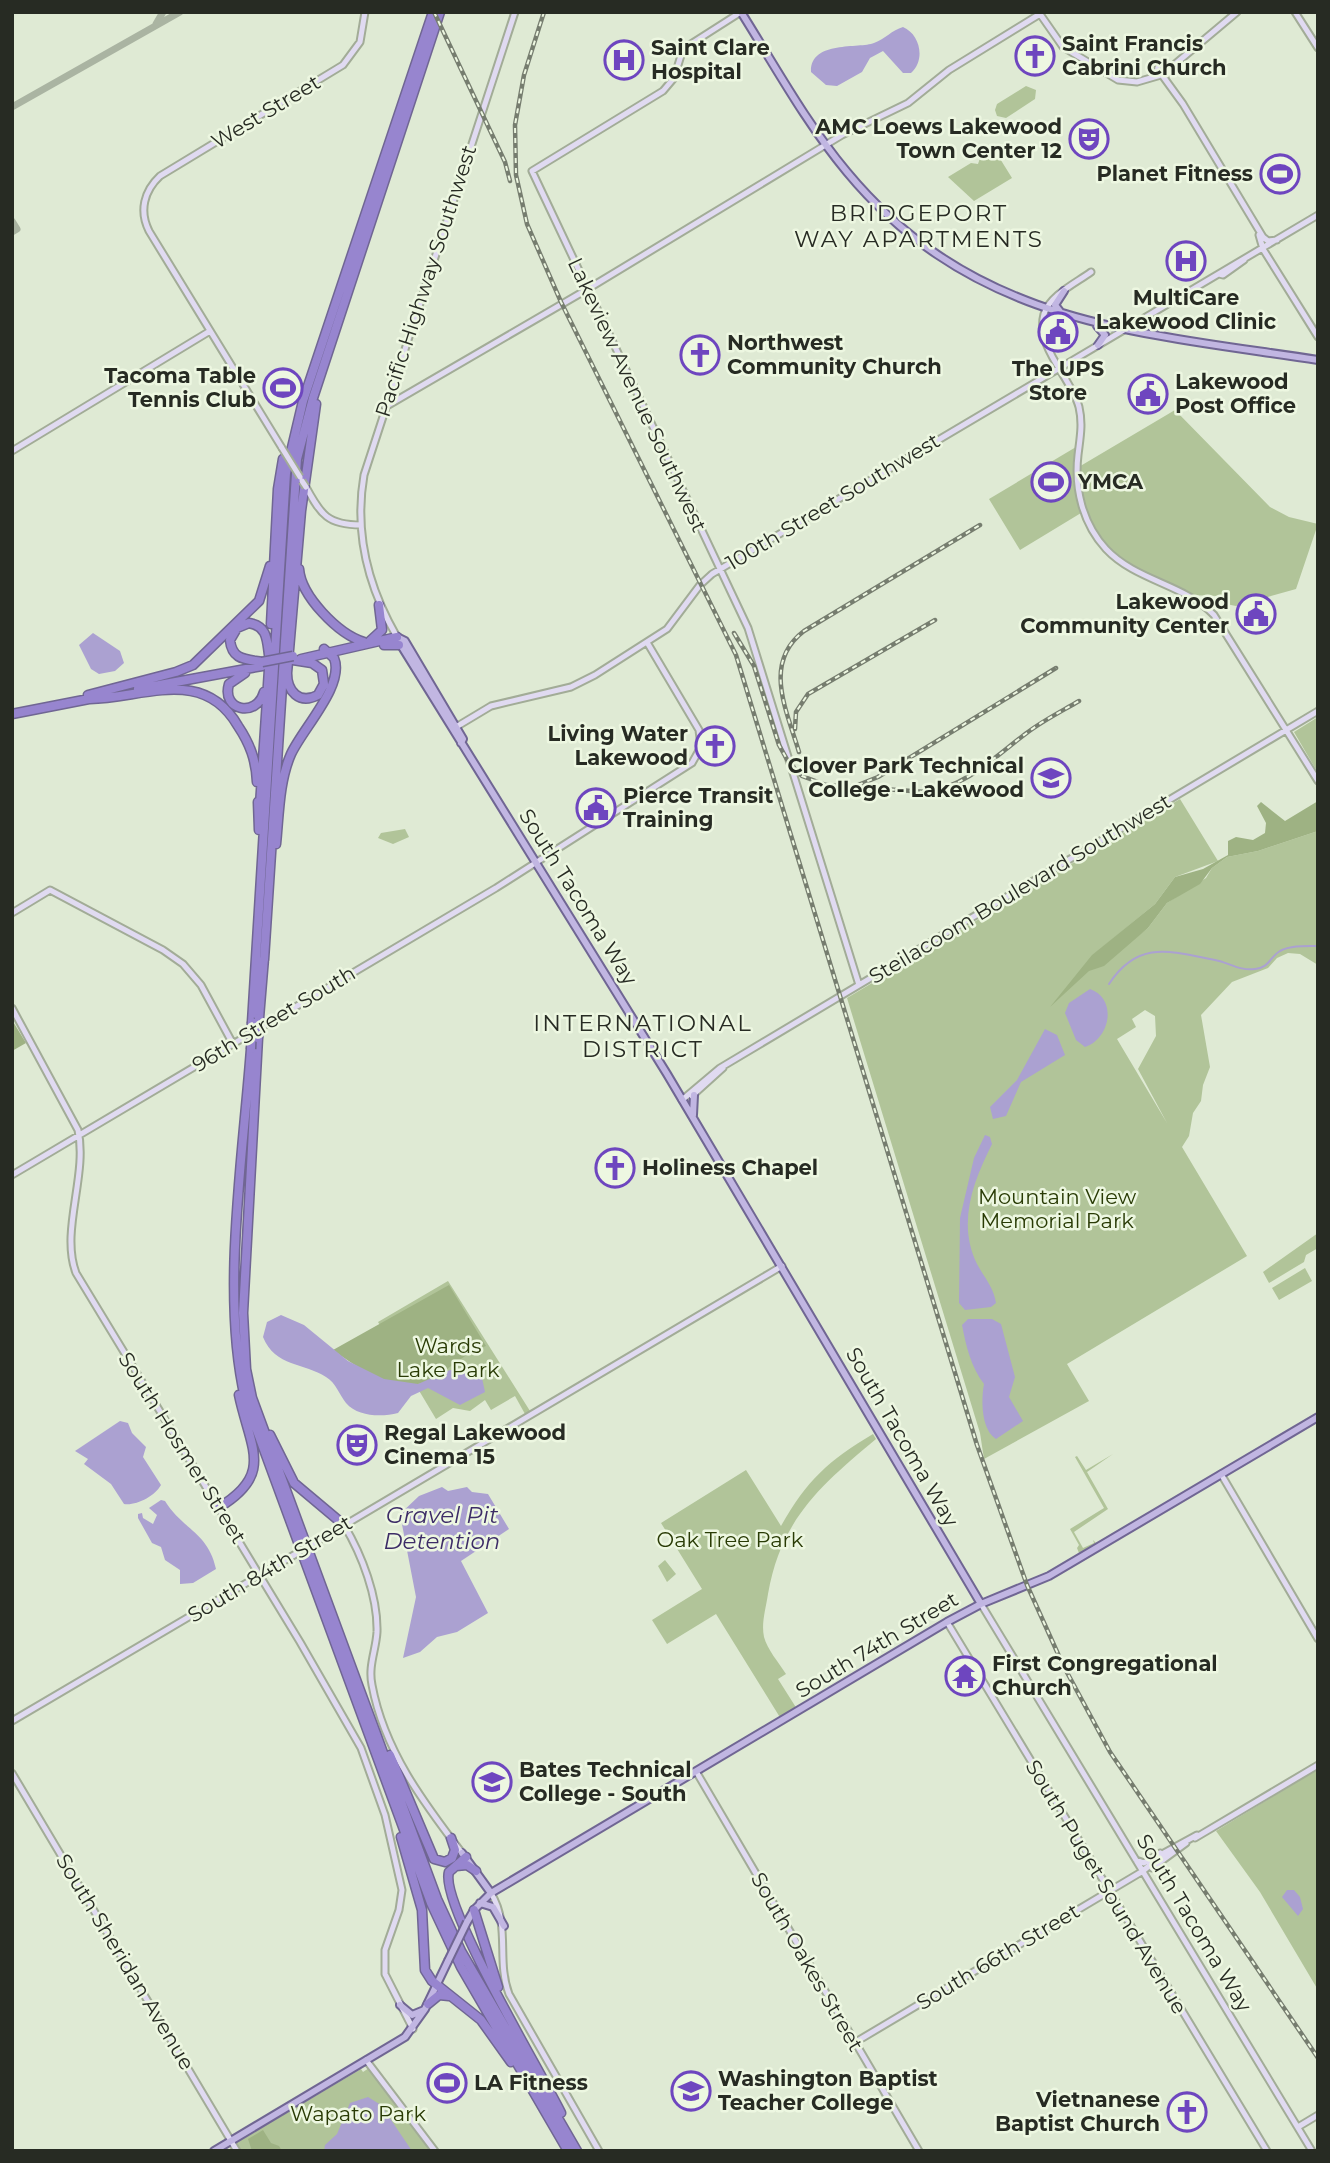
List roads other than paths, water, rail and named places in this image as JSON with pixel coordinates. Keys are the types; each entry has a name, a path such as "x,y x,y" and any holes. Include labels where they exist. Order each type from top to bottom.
{"highway":[{"path":"433,12 280,475 259,830 255,1018 258,1038 245,1253 245,1347 249,1384 262,1428 449,1927 578,2151"},
{"path":"264,960 293,480 301,438 440,12"},
{"path":"293,659 314,664 322,670 324,687 315,697 306,699 295,695 287,679 301,511 315,409 347,292"},
{"path":"255,1018 284,502 296,423"},
{"path":"301,511 299,567 302,584 343,631 368,643"},
{"path":"89,697 176,672 193,664 259,601 267,582 275,536"},
{"path":"328,651 353,649 368,643 382,630 379,605"},
{"path":"262,664 244,660 235,654 230,640 237,628 250,623 262,628 267,637 270,655"},
{"path":"12,711 368,643 398,641"},
{"path":"305,729 332,695 343,658 353,649"},
{"path":"218,1508 245,1490 254,1467 235,1368 236,1261 251,1049 264,960 284,778 293,750 332,685 337,666 328,651"},
{"path":"262,664 231,680 227,691 230,702 242,709 255,706 262,698 268,676"},
{"path":"89,697 186,689 219,700 230,712 253,755 259,830"},
{"path":"236,1326 242,1383 254,1428 380,1768 449,1943 568,2151"},
{"path":"245,1347 261,1410 289,1477 310,1499 344,1525"},
{"path":"349,1662 427,1849 434,1859 445,1862 464,1855"},
{"path":"380,1768 420,1900 423,1966 437,1985 485,2025 545,2110"},
{"path":"445,1862 454,1854 451,1838"},
{"path":"464,1855 447,1876 451,1894 488,1978 522,2037"},
{"path":"453,1867 465,1865 476,1871"},
{"path":"477,1907 490,1966 578,2151"},
{"path":"427,2007 442,1994 460,2002"}],"main road":[{"name":"West Street","path":"202,318 146,224 143,208 149,189 167,171 339,68 356,50 366,21 365,12"},
{"name":"Pacific Highway Southwest","path":"364,553 361,525 363,481 379,423 514,12"},
{"path":"741,12 825,145 874,202 935,254 996,289 1066,317 1123,330 1318,360"},
{"name":"Lakeview Avenue Southwest","path":"741,12 683,49 674,78 663,91 536,166 533,174 748,628 859,985"},
{"path":"385,407 859,125 915,99 950,70 1040,14 1056,40 1069,51 1118,80 1141,82 1184,57 1237,12"},
{"path":"1295,12 1318,48"},
{"path":"1163,71 1266,240 1279,240"},
{"name":"100th Street Southwest","path":"456,727 491,706 581,683 670,627 700,585 720,569 1123,330 1219,274 1223,275 1318,215"},
{"path":"1259,228 1264,249 1318,337"},
{"path":"1091,272 1063,291 1046,310 1045,337 1079,406 1081,426 1077,480 1081,504 1094,533 1127,567 1192,598 1214,615 1318,781"},
{"path":"1063,291 1055,306 1066,317"},
{"path":"202,318 328,519 341,525 361,525"},
{"path":"201,337 202,318"},
{"path":"1092,323 1105,333 1098,345"},
{"path":"12,451 210,331"},
{"path":"392,384 395,393 405,394"},
{"path":"375,416 379,423"},
{"name":"South Tacoma Way","path":"364,553 379,605 457,741 461,743 682,1100 981,1604 1312,2151"},
{"name":"South Tacoma Way","path":"398,641 405,641 463,739 461,743"},
{"name":"96th Street South","path":"12,1175 536,863 692,763 701,747 699,730 648,643"},
{"name":"Steilacoom Boulevard Southwest","path":"682,1100 723,1068 1318,711"},
{"path":"442,715 456,727"},
{"path":"12,913 50,890 163,950 196,977 233,1044"},
{"path":"12,1008 72,1114 79,1135"},
{"name":"Steilacoom Boulevard Southwest","path":"682,1100 694,1095 723,1068"},
{"path":"694,1095 691,1105 694,1120"},
{"name":"South Hosmer Street","path":"79,1135 72,1251 78,1278 353,1733 380,1798 401,1886 399,1910 383,1960 386,1980 413,2028"},
{"name":"South 84th Street","path":"12,1721 782,1266"},
{"name":"South 74th Street","path":"413,2028 427,2007 467,1922 477,1907 492,1893 947,1622 981,1604 1049,1576 1318,1417"},
{"path":"1221,1474 1318,1639"},
{"path":"344,1525 360,1555 375,1613 377,1633 371,1681 385,1728 410,1782 492,1893 499,1907 503,1926 502,1969 509,1994 599,2151"},
{"name":"South Puget Sound Avenue","path":"947,1622 1267,2151"},
{"name":"South 66th Street","path":"1143,1871 1164,1853 1318,1765"},
{"name":"South Sheridan Avenue","path":"12,1773 237,2151"},
{"name":"South Oakes Street","path":"696,1773 919,2151"},
{"name":"South 66th Street","path":"854,2043 1170,1857 1197,1835"},
{"path":"1136,1860 1144,1863 1164,1853"},
{"path":"477,1907 493,1907 503,1926"},
{"path":"400,2005 412,2015 427,2007"},
{"path":"215,2151 399,2041 413,2028"},
{"path":"366,2060 435,2151"},
{"path":"1298,2127 1318,2115"}],"water":[{"path":"903,27 914,35 919,48 916,68 911,73 903,73 883,51 870,58 862,72 837,86 826,85 811,72 818,55 827,50 874,43"},
{"path":"93,633 120,651 124,663 115,671 99,674 91,669 79,645"},
{"path":"1090,989 1105,1001 1107,1019 1100,1036 1085,1047 1076,1040 1065,1013 1069,1003"},
{"path":"1045,1029 1057,1035 1065,1055 1021,1082 1006,1116 993,1119 990,1107 1017,1080"},
{"path":"985,1135 990,1137 992,1144 974,1188 968,1233 977,1264 991,1287 996,1303 991,1307 965,1310 959,1303 960,1218 974,1158"},
{"path":"281,1315 304,1325 348,1361 384,1379 418,1384 450,1370 475,1373 482,1378 485,1392 460,1405 428,1388 411,1396 398,1413 378,1415 357,1411 346,1403 329,1379 283,1359 268,1347 263,1337 267,1322"},
{"path":"968,1319 992,1319 1001,1324 1015,1377 1009,1397 1023,1421 996,1439 987,1429 982,1398 984,1384 972,1363 965,1341 962,1325"},
{"path":"120,1421 128,1423 132,1433 146,1447 143,1457 161,1485 150,1496 129,1504 124,1504 111,1484 84,1464 88,1459 75,1451"},
{"name":"Gravel Pit Detention","path":"442,1487 448,1491 467,1487 472,1492 488,1494 509,1529 461,1561 488,1613 457,1632 437,1637 420,1652 403,1658 416,1597 400,1514 419,1496"},
{"path":"161,1500 201,1539 212,1557 216,1569 193,1583 180,1584 180,1570 165,1560 161,1547 152,1543 138,1518 138,1514 142,1513 143,1518 153,1524 157,1515 149,1508"},
{"path":"1287,1890 1294,1890 1300,1897 1303,1909 1298,1916 1282,1897"},
{"path":"368,2097 381,2105 412,2151 324,2151 325,2145 337,2134 350,2103"}],"waterway":[{"path":"1109,984 1120,969 1145,954 1187,954 1250,969 1263,967 1284,949 1318,946"}],"railway":[{"path":"434,12 505,162 510,181"},
{"path":"544,12 524,75 515,125 516,175 527,224 561,302 736,655 977,1445 1027,1585 1063,1665 1110,1752 1318,2058"},
{"path":"799,752 781,688 784,658 791,644 804,631 980,525"},
{"path":"795,729 796,712 808,694 935,620"},
{"path":"734,633 754,666 779,745 789,763 802,776 826,785 926,792 940,789 968,777 1034,728 1079,701"},
{"path":"858,785 878,777 1056,668"}],"place":[{"name":"Saint Francis Cabrini Church","path":"1035,56"},
{"name":"Saint Clare Hospital","path":"624,60"},
{"name":"AMC Loews Lakewood Town Center 12","path":"1089,139"},
{"name":"Planet Fitness","path":"1280,174"},
{"name":"MultiCare Lakewood Clinic","path":"1186,261"},
{"name":"The UPS Store","path":"1058,332"},
{"name":"Northwest Community Church","path":"700,355"},
{"name":"Tacoma Table Tennis Club","path":"283,388"},
{"name":"Lakewood Post Office","path":"1148,394"},
{"name":"YMCA","path":"1051,482"},
{"name":"Lakewood Community Center","path":"1256,614"},
{"name":"Living Water Lakewood","path":"715,746"},
{"name":"Clover Park Technical College - Lakewood","path":"1051,778"},
{"name":"Pierce Transit Training","path":"596,808"},
{"name":"Holiness Chapel","path":"615,1168"},
{"name":"Regal Lakewood Cinema 15","path":"357,1445"},
{"name":"First Congregational Church","path":"965,1676"},
{"name":"Bates Technical College - South","path":"492,1782"},
{"name":"LA Fitness","path":"447,2083"},
{"name":"Washington Baptist Teacher College","path":"691,2091"},
{"name":"Vietnanese Baptist Church","path":"1187,2112"}],"district":[{"name":"BRIDGEPORT WAY APARTMENTS","path":"919,226"},
{"name":"INTERNATIONAL DISTRICT","path":"643,1036"}],"park label":[{"name":"Mountain View Memorial Park","path":"1057,1209"},
{"name":"Wards Lake Park","path":"448,1358"},
{"name":"Oak Tree Park","path":"730,1540"},
{"name":"Wapato Park","path":"358,2114"}]}
